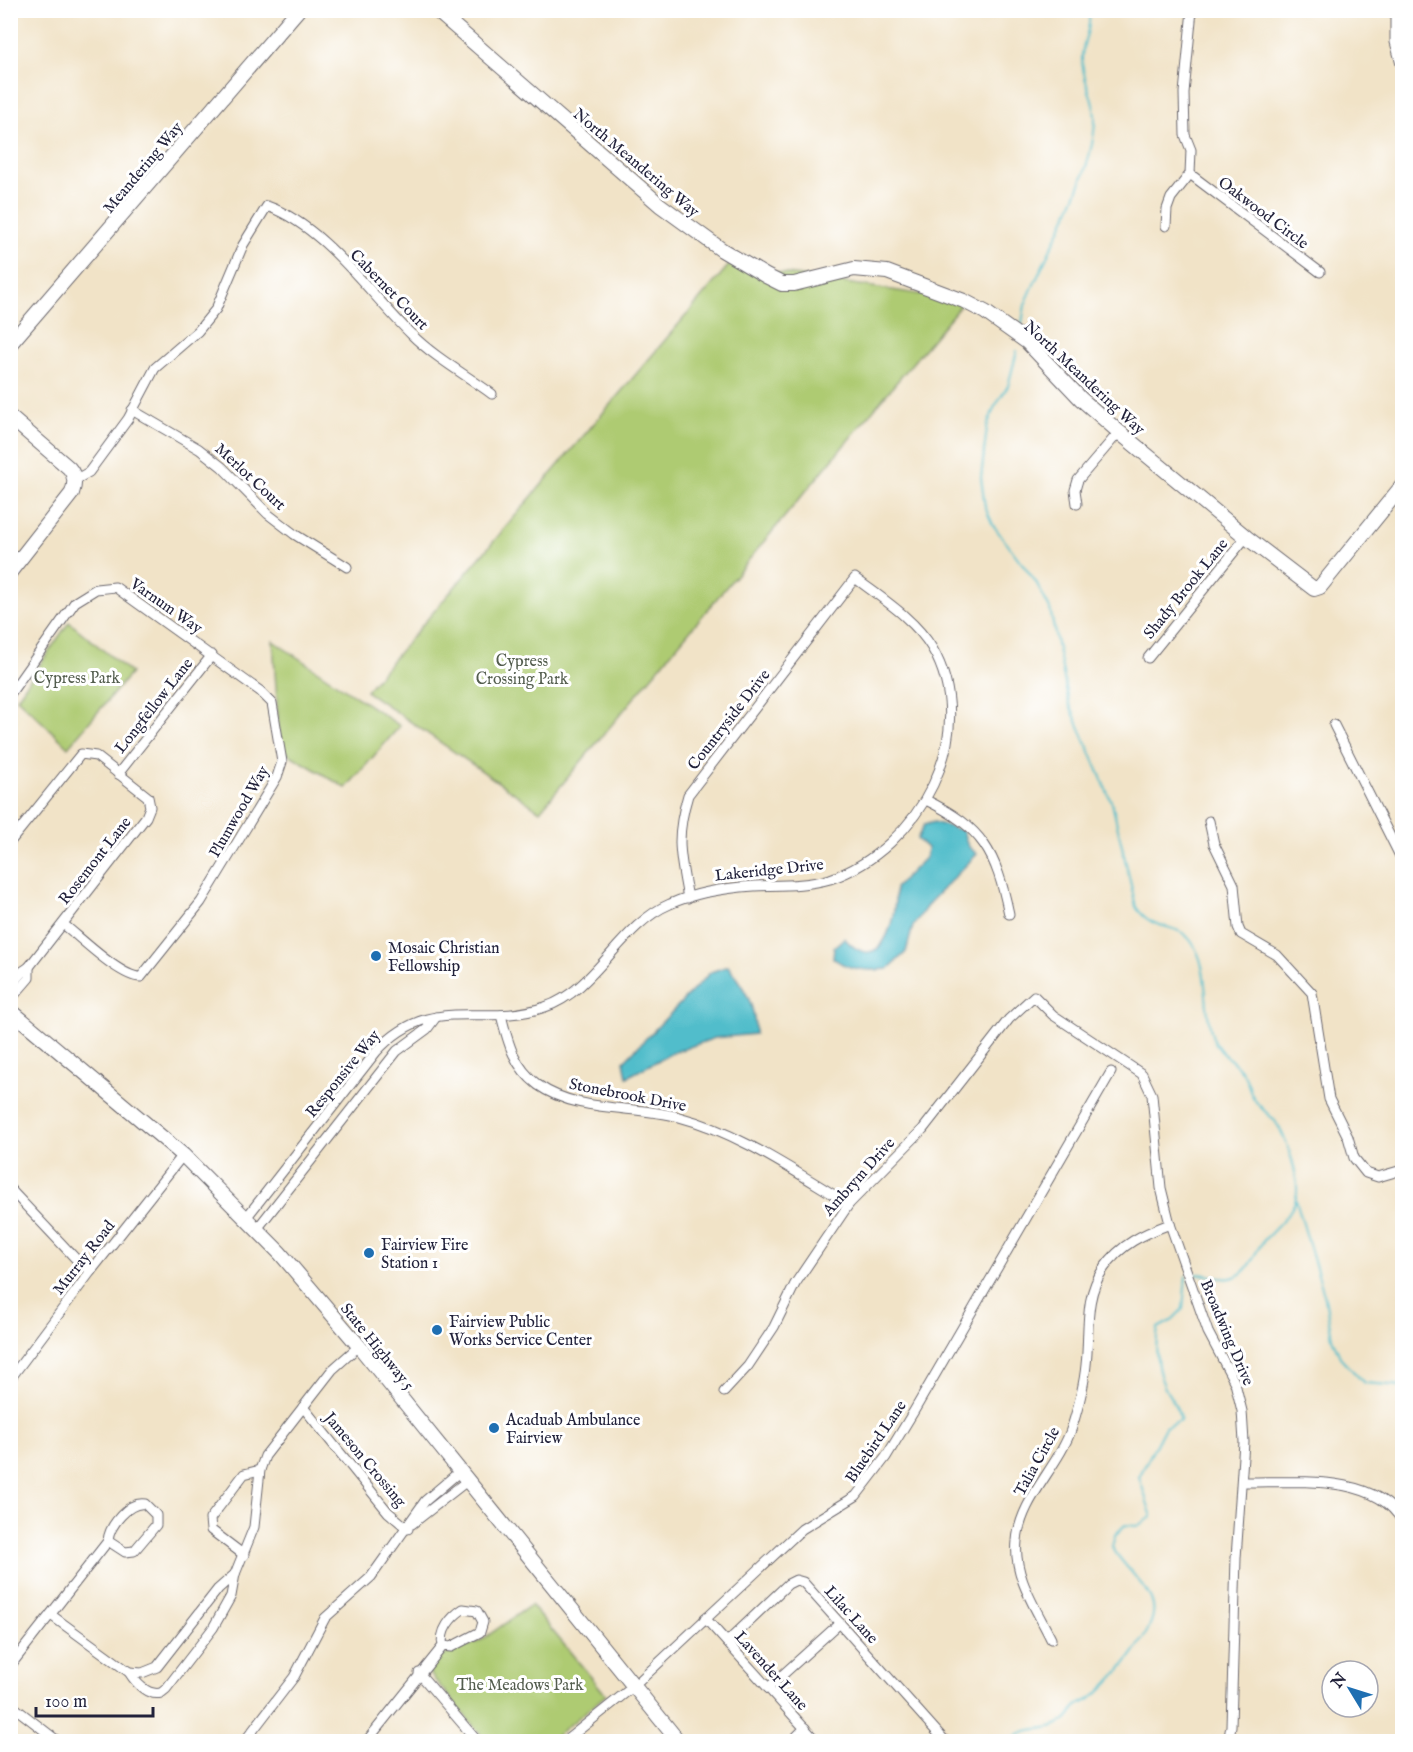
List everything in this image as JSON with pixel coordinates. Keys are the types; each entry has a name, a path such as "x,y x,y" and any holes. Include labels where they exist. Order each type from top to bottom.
{"street":[{"name":"Meandering Way","path":"10,344 298,10"},
{"name":"North Meandering Way","path":"436,10 660,205 722,250 782,284 803,284 854,269 886,272 964,301 1027,342 1081,399 1119,432 1246,537 1314,589 1320,587 1402,486"},
{"path":"1166,226 1167,209 1171,198 1190,174 1191,150 1185,135 1184,93 1192,10"},
{"path":"1395,10 1395,42 1402,68"},
{"name":"Oakwood Circle","path":"1190,174 1320,272"},
{"name":"Cabernet Court","path":"132,410 155,368 198,331 216,309 243,245 267,206 293,219 332,251 361,278 412,335 492,394"},
{"path":"75,480 89,472 132,410"},
{"name":"Merlot Court","path":"132,410 200,449 222,466 268,514 294,534 347,567"},
{"path":"10,417 69,468 75,480 72,493 10,572"},
{"path":"1077,504 1075,490 1078,480 1119,432"},
{"name":"Shady Brook Lane","path":"1148,658 1246,537"},
{"name":"Lakeridge Drive","path":"436,1017 501,1015 527,1012 548,1006 568,995 638,923 668,904 714,890 782,886 829,879 858,867 884,848 912,822 926,800 943,761 949,720 947,688 933,649 920,630 855,578"},
{"name":"Countryside Drive","path":"688,898 678,848 680,822 688,795 855,578"},
{"name":"Varnum Way","path":"10,694 75,602 96,589 115,587 212,656"},
{"name":"Longfellow Lane","path":"118,774 212,656"},
{"name":"Plumwood Way","path":"63,924 133,977 141,977 201,902 277,777 282,762 272,703 260,691 212,656"},
{"path":"1334,725 1402,860"},
{"name":"Rosemont Lane","path":"10,842 81,754 96,756 148,797 150,807 146,817 30,967 22,971 10,986"},
{"path":"926,800 951,812 973,829 986,844 1005,894 1009,914"},
{"path":"1209,821 1214,844 1234,885 1238,927 1241,934 1277,955 1312,993 1329,1099 1348,1137 1354,1158 1366,1173 1378,1177 1402,1170"},
{"name":"Rosemont Lane","path":"10,1000 29,978 30,967"},
{"name":"Ambrym Drive","path":"724,1392 748,1366 774,1327 795,1284 849,1204 923,1128 1009,1020 1034,996"},
{"name":"Broadwing Drive","path":"1034,996 1053,1015 1142,1074 1152,1095 1161,1188 1170,1224 1208,1332 1235,1383 1242,1411 1244,1442 1236,1558 1231,1726 1228,1742"},
{"name":"State Highway 5","path":"10,1010 183,1155 257,1229 359,1346 679,1742"},
{"name":"Stonebrook Drive","path":"501,1015 511,1053 524,1074 556,1095 679,1117 696,1123 764,1154 849,1204"},
{"name":"Responsive Way","path":"246,1218 390,1037 420,1019 436,1017"},
{"name":"Responsive Way","path":"257,1229 397,1051 427,1029 436,1017"},
{"name":"Bluebird Lane","path":"564,1742 634,1686 802,1529 856,1496 914,1411 1111,1072"},
{"name":"Murray Road","path":"10,1379 91,1271 183,1155"},
{"path":"10,1189 75,1258 91,1271"},
{"name":"Talia Circle","path":"1050,1638 1020,1577 1017,1541 1022,1518 1051,1470 1071,1429 1086,1366 1087,1315 1102,1270 1134,1238 1170,1224"},
{"path":"51,1615 129,1672 134,1680 149,1692 161,1694 213,1628 231,1596 235,1574 254,1527 260,1470 271,1446 332,1370 359,1346"},
{"name":"Jameson Crossing","path":"303,1407 388,1512 410,1526"},
{"path":"244,1556 215,1533 210,1519 244,1474 260,1470"},
{"path":"244,1742 294,1677 325,1618 371,1577 410,1526 425,1501 463,1477"},
{"path":"1242,1482 1343,1484 1383,1500 1402,1521"},
{"path":"10,1666 108,1541 110,1533 134,1504 145,1504 156,1515 156,1525 134,1551 125,1552 108,1541"},
{"path":"129,1672 142,1673 157,1667 218,1589 235,1574"},
{"name":"Lilac Lane","path":"727,1642 788,1584 796,1580 803,1582 946,1742"},
{"path":"366,1742 443,1646 444,1629 457,1613 463,1609 477,1611 483,1622 480,1632 451,1647 443,1646"},
{"name":"Lavender Lane","path":"705,1618 817,1742"},
{"path":"768,1688 840,1623"},
{"path":"419,1674 478,1742"},
{"path":"10,1704 59,1742"},
{"path":"791,1742 805,1728"}],"green space":[{"name":"Cypress Crossing Park","path":"729,265 964,301 540,811 366,691"},
{"name":"Cypress Park","path":"69,622 131,673 68,747 17,698"},
{"path":"273,641 400,726 346,788 280,749"},
{"name":"The Meadows Park","path":"531,1605 606,1695 550,1741 486,1741 429,1673 437,1658 480,1641"}],"water":[{"path":"934,822 963,831 968,846 977,854 929,903 913,926 906,952 888,969 880,970 852,968 833,958 834,947 844,938 857,949 868,952 877,949 884,940 893,914 895,888 926,857 927,848 917,839 924,825"},
{"path":"728,966 748,998 754,1014 755,1034 715,1038 672,1053 627,1077 624,1061 711,972"}],"waterway":[{"path":"1021,329 1025,305 1079,187 1093,139 1095,117 1093,102 1082,59 1089,23 1088,10"},
{"path":"1017,351 1008,386 994,408 987,427 981,478 985,507 993,525 1036,582 1050,609 1069,703 1112,803 1136,907 1150,920 1178,931 1191,941 1201,963 1210,1026 1215,1043 1243,1072 1255,1101 1275,1121 1288,1147 1296,1180 1296,1198 1291,1209 1262,1243 1243,1272 1226,1279 1202,1274 1191,1275"},
{"path":"1296,1200 1325,1298 1332,1338 1340,1357 1364,1383 1402,1386"},
{"path":"1010,1742 1028,1730 1057,1725 1066,1720 1076,1707 1096,1695 1125,1664 1151,1623 1153,1610 1151,1599 1112,1547 1115,1535 1125,1525 1137,1526 1152,1517 1139,1477 1165,1427 1181,1420 1161,1379 1157,1343 1158,1328 1171,1321 1183,1309 1186,1276"}],"place":[{"name":"Mosaic Christian Fellowship","path":"376,956"},
{"name":"Fairview Fire Station 1","path":"369,1253"},
{"name":"Fairview Public Works Service Center","path":"437,1330"},
{"name":"Acaduab Ambulance Fairview","path":"494,1428"}]}
